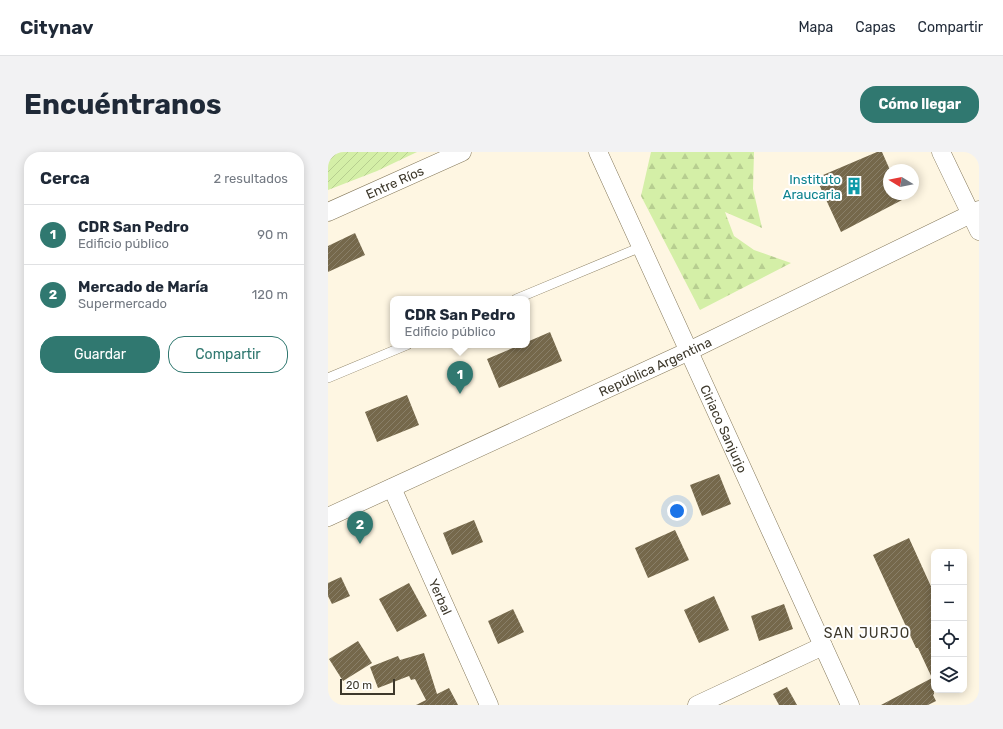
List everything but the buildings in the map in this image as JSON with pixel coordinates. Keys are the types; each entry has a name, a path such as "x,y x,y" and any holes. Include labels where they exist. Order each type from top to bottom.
{"street":[{"name":"Entre Ríos","path":"328,212 462,152"},
{"name":"Ciriaco Sanjurjo","path":"598,152 850,705"},
{"path":"941,152 975,212 979,231"},
{"name":"República Argentina","path":"328,517 689,351 975,212"},
{"name":"Yerbal","path":"392,488 489,705"},
{"path":"698,705 823,646"}],"lane":[{"path":"523,296 641,247"},
{"path":"328,378 399,348"}],"green space":[{"path":"328,152 417,152 377,171 328,190"},
{"path":"651,152 754,152 753,189 762,228 725,212 734,236 754,250 791,263 700,310 641,196"}],"place":[{"name":"Instituto Araucaria","path":"854,186"},
{"name":"CDR San Pedro","path":"460,394"},
{"name":"Mercado de María","path":"360,544"}],"district":[{"name":"SAN JURJO","path":"867,633"}]}
